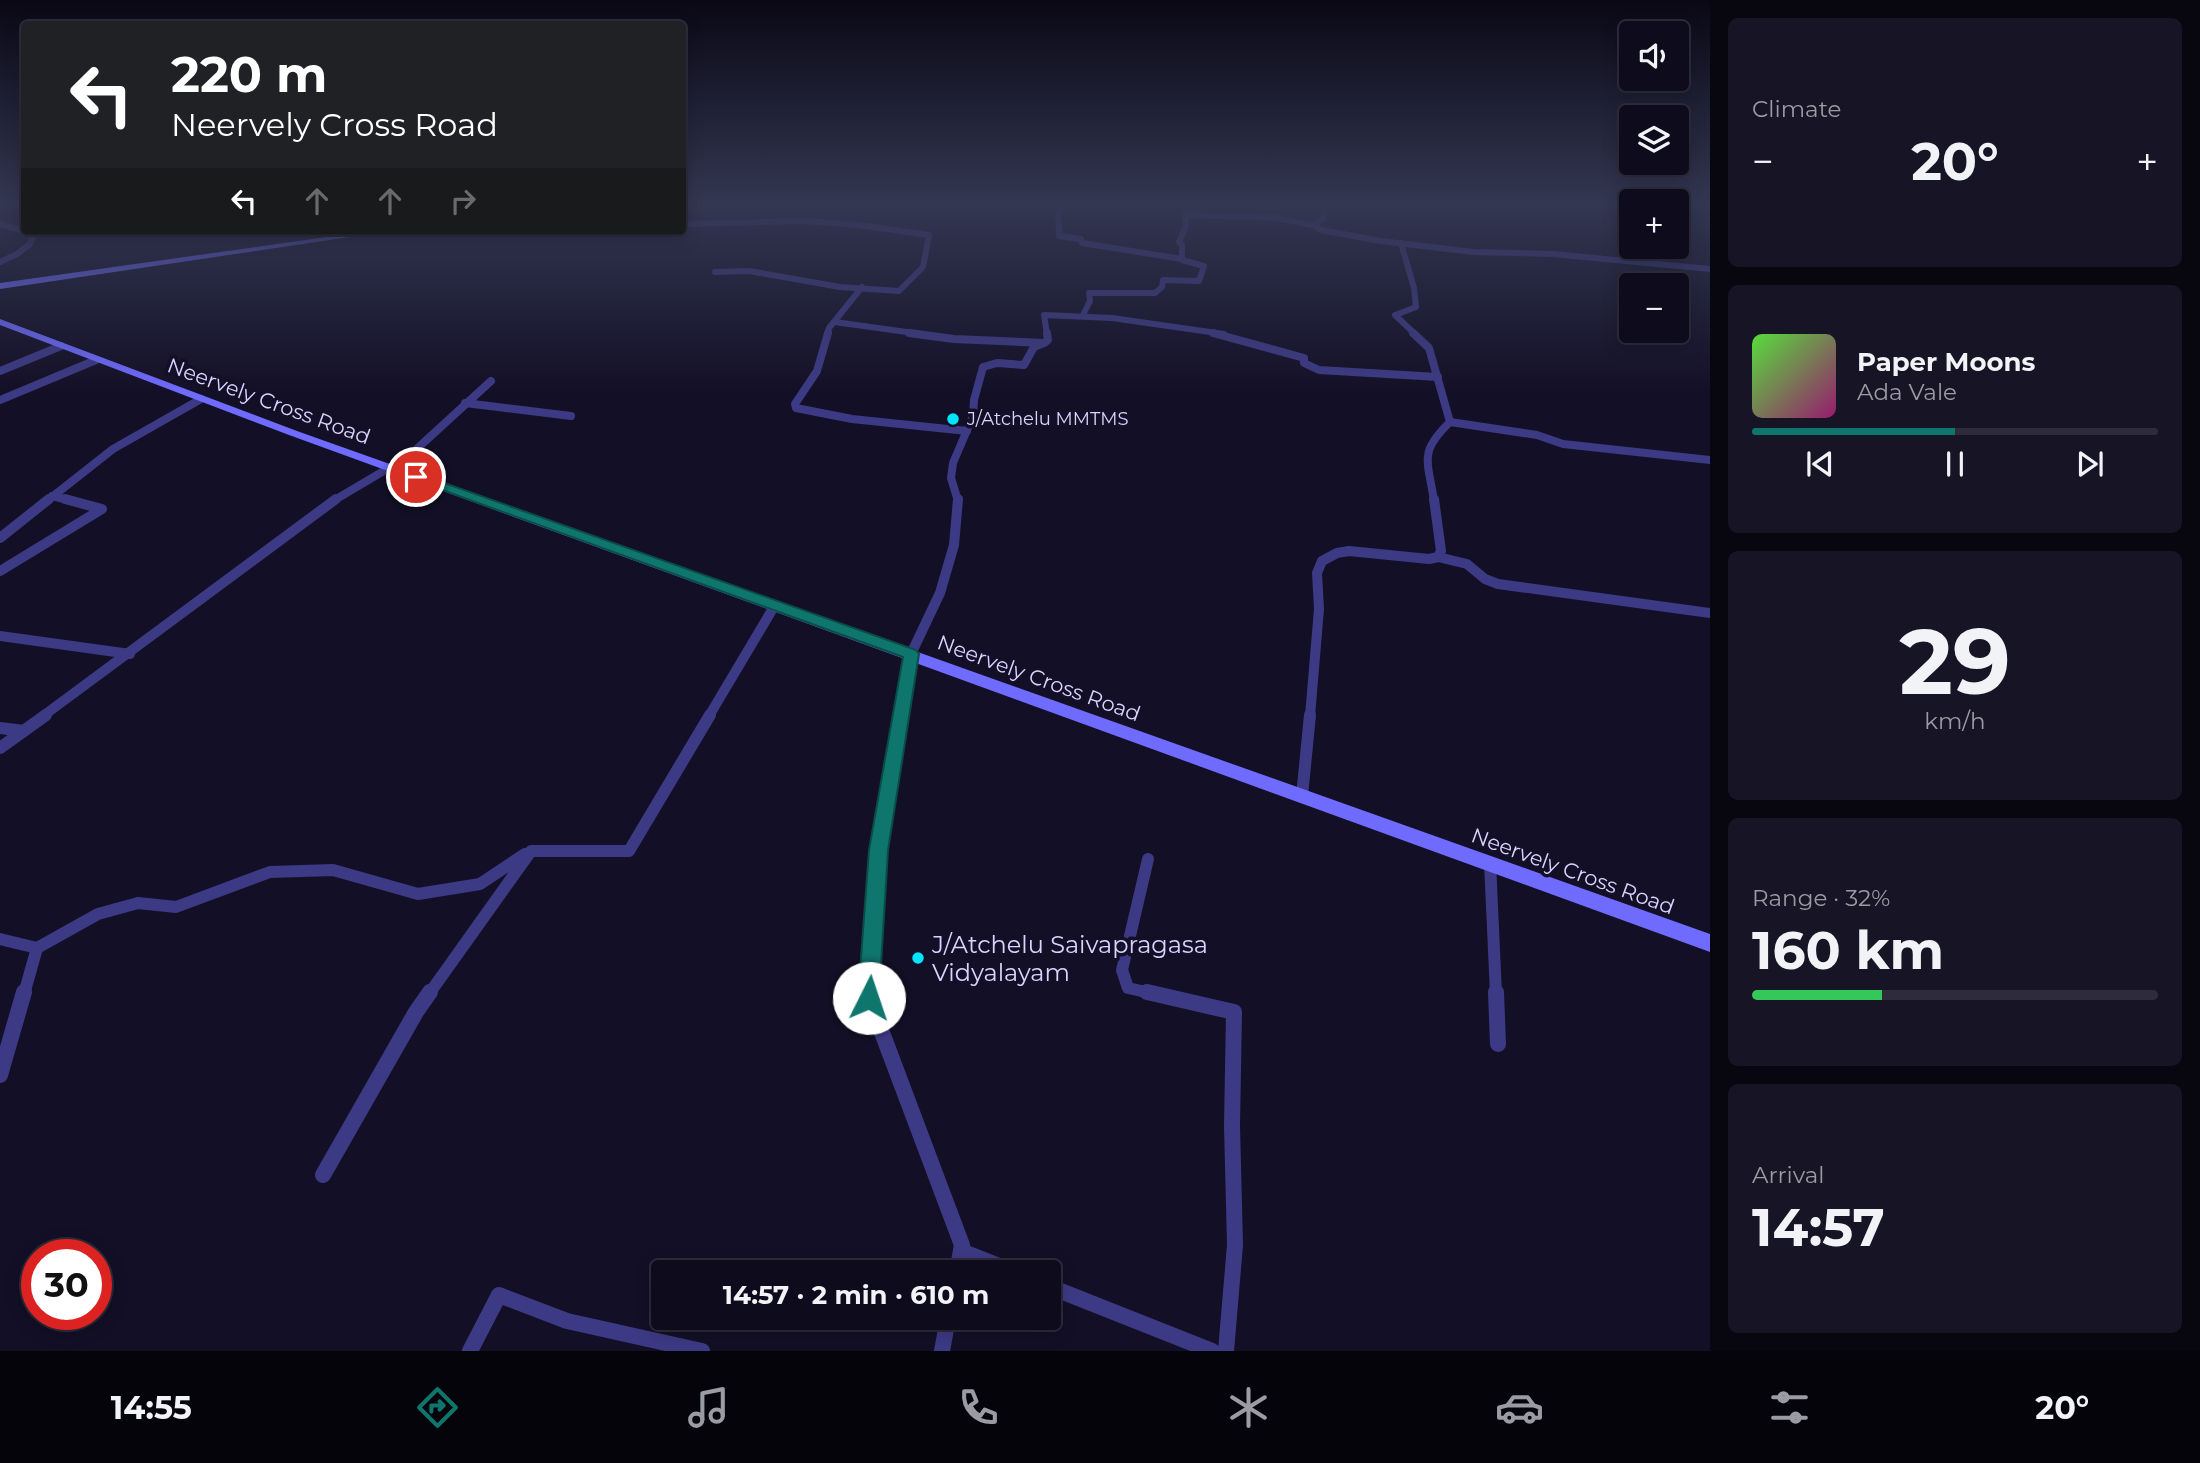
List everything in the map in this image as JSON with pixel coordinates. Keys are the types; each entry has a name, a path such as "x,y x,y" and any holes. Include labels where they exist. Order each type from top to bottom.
{"street":[{"path":"0,286 133,267"},
{"path":"715,271 754,271 814,282 899,290 923,267"},
{"path":"1083,315 1090,301 1089,293 1155,293 1163,280 1199,281 1204,267"},
{"path":"1408,267 1416,307 1395,315 1429,348 1450,422"},
{"path":"1681,267 1710,270"},
{"path":"862,287 829,328 817,371 794,404 796,408 852,419 967,431"},
{"path":"959,1260 962,1245 869,998 878,850 911,654 940,593 954,545 958,501 951,478 953,463 973,416 974,400 984,367 986,364 997,363 1024,365 1034,347 1048,340 1044,315 1083,315 1223,334 1304,358 1304,363 1309,368 1319,370 1438,377"},
{"name":"Neervely Cross Road","path":"0,322 201,399 1710,943"},
{"path":"835,322 954,339 1044,343"},
{"path":"0,371 61,346"},
{"path":"0,400 96,360"},
{"path":"0,748 332,502 409,456 491,381"},
{"path":"0,538 113,449 201,399"},
{"path":"465,403 571,416"},
{"path":"1450,422 1537,435 1563,444 1710,460"},
{"path":"1438,557 1441,551 1427,452 1432,440 1450,422"},
{"path":"0,571 102,509 52,496"},
{"path":"1302,796 1319,602 1315,579 1319,564 1331,554 1351,551 1429,559 1438,557 1467,564 1485,579 1498,584 1710,613"},
{"path":"0,939 37,948 98,914 138,904 176,907 270,872 333,870 418,894 480,884 531,850 629,851 775,605"},
{"path":"0,636 130,654"},
{"path":"0,728 24,731"},
{"path":"323,1175 416,1012 531,850"},
{"path":"1148,859 1122,970 1128,988 1234,1012 1232,1126 1235,1245 1226,1351"},
{"path":"1490,863 1498,1044"},
{"path":"0,1075 37,948"},
{"path":"961,1251 984,1260"},
{"path":"1061,1291 1212,1351"},
{"path":"470,1351 499,1295 568,1321 702,1351"},
{"path":"942,1351 946,1330"}],"place":[{"name":"J/Atchelu MMTMS","path":"953,419"},
{"name":"J/Atchelu Saivapragasa Vidyalayam","path":"918,958"}],"route":[{"path":"416,477 911,654 878,850 869,998"}]}
